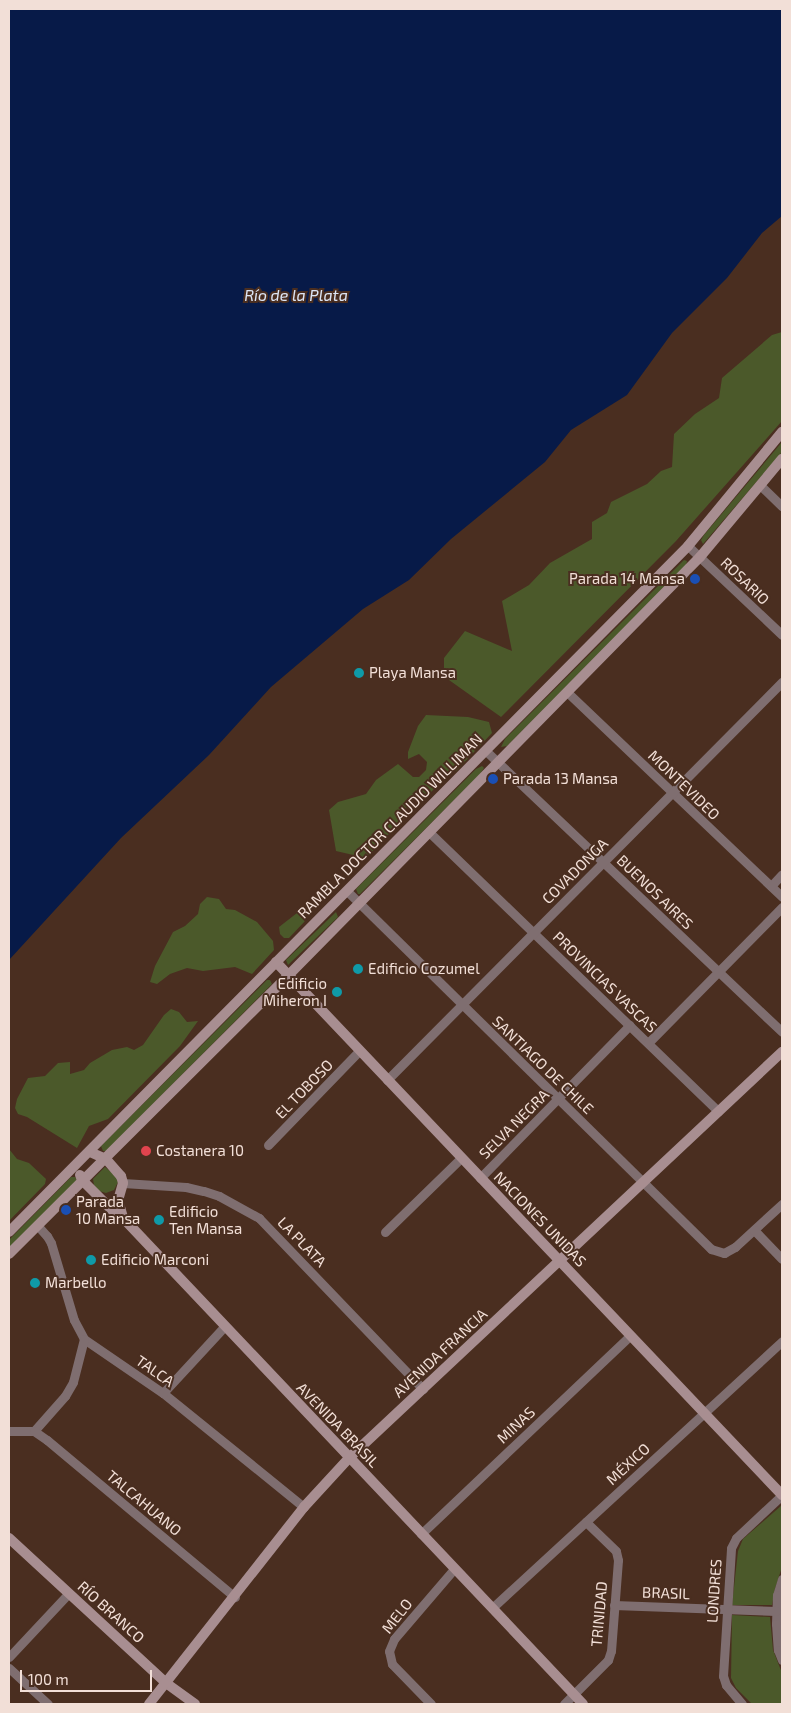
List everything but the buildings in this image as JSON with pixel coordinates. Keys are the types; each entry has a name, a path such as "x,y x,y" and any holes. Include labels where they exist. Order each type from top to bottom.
{"street":[{"name":"RAMBLA DOCTOR CLAUDIO WILLIMAN","path":"9,1232 688,546 782,432"},
{"name":"RAMBLA DOCTOR CLAUDIO WILLIMAN","path":"9,1254 36,1225 106,1159 700,557 782,459"},
{"path":"761,486 782,506"},
{"name":"ROSARIO","path":"688,546 782,635"},
{"name":"COVADONGA","path":"386,1080 782,682"},
{"name":"MONTEVIDEO","path":"567,692 782,897"},
{"name":"BUENOS AIRES","path":"486,751 782,1032"},
{"name":"PROVINCIAS VASCAS","path":"429,832 718,1111"},
{"path":"771,886 782,874"},
{"name":"SANTIAGO DE CHILE","path":"346,891 712,1249 724,1252 735,1248 754,1230"},
{"path":"648,1043 782,906"},
{"name":"NACIONES UNIDAS","path":"276,962 359,1052 782,1495"},
{"name":"SELVA NEGRA","path":"480,1178 630,1026"},
{"name":"EL TOBOSO","path":"268,1145 359,1052"},
{"name":"AVENIDA FRANCIA","path":"149,1704 304,1507 349,1458 782,1052"},
{"path":"90,1152 106,1159 121,1176 123,1183 119,1206 123,1218"},
{"name":"SELVA NEGRA","path":"385,1232 461,1158"},
{"name":"AVENIDA BRASIL","path":"76,1166 82,1180 119,1217 123,1218 224,1327 583,1704"},
{"name":"LA PLATA","path":"123,1183 186,1187 204,1191 219,1196 259,1218 423,1389"},
{"path":"101,1199 120,1194"},
{"path":"782,1204 754,1230 782,1260"},
{"name":"TALCA","path":"36,1225 51,1243 74,1320 84,1339 163,1393 304,1507"},
{"path":"163,1393 224,1327"},
{"name":"MINAS","path":"421,1534 630,1336"},
{"path":"9,1432 34,1431 65,1396 73,1382 84,1339"},
{"name":"MÉXICO","path":"492,1608 782,1340"},
{"name":"TALCAHUANO","path":"34,1431 235,1597"},
{"name":"LONDRES","path":"742,1704 726,1685 723,1676 731,1548 736,1538 782,1495"},
{"name":"TRINIDAD","path":"564,1704 608,1660 618,1560 616,1551 586,1522"},
{"name":"RÍO BRANCO","path":"9,1538 166,1684 196,1704"},
{"name":"MELO","path":"431,1704 392,1664 389,1651 394,1638 454,1569"},
{"path":"782,1579 777,1595 776,1611 778,1650 782,1660"},
{"path":"9,1657 68,1594"},
{"name":"BRASIL","path":"614,1605 776,1611"},
{"path":"9,1668 48,1704"}],"green space":[{"path":"782,332 782,421 676,541 501,717 449,680 444,668 444,658 465,631 512,651 502,601 529,585 550,563 592,539 592,522 607,513 611,502 647,484 661,471 672,467 674,434 695,414 719,398 722,378 772,335"},
{"path":"782,442 782,452 703,544 701,540 704,535"},
{"path":"684,560 687,561 686,565 507,746 501,747 505,739"},
{"path":"426,715 468,717 489,722 492,733 456,771 445,772 434,778 435,788 430,793 408,802 404,818 366,858 336,851 329,810 338,802 366,794 376,780 398,764 413,777 419,777 426,770 427,762 419,754 408,759 408,752 418,726"},
{"path":"482,766 484,768 480,774 358,894 356,889 476,769"},
{"path":"207,897 219,899 226,909 235,910 257,922 273,941 274,950 252,974 235,967 203,971 187,968 170,974 157,984 150,982 155,966 173,932 185,926 198,914 200,904"},
{"path":"336,912 338,917 288,965 286,960"},
{"path":"297,913 306,920 289,938 284,938 280,934 279,927"},
{"path":"267,980 270,980 272,984 106,1151 103,1151 101,1146"},
{"path":"171,1009 179,1012 187,1022 198,1021 180,1046 108,1119 89,1126 77,1148 27,1117 18,1114 15,1108 17,1099 28,1078 45,1076 58,1063 70,1062 70,1074 84,1070 90,1063 112,1050 127,1047 134,1050 143,1045 164,1015"},
{"path":"9,1149 17,1159 29,1163 46,1179 45,1184 9,1221"},
{"path":"105,1167 116,1176 118,1182 114,1190 106,1193 99,1191 94,1185 93,1179"},
{"path":"71,1177 75,1177 77,1180 9,1250 9,1240"},
{"path":"782,1505 782,1567 772,1605 732,1605 738,1551 743,1539"},
{"path":"732,1615 770,1617 773,1650 782,1673 782,1704 752,1704 736,1688 731,1678"}],"water":[{"name":"Río de la Plata","path":"9,9 782,9 782,216 762,233 727,278 672,333 627,395 571,430 545,462 451,539 409,580 363,609 271,687 209,755 121,838 9,960"}],"place":[{"name":"Parada 14 Mansa","path":"695,579"},
{"name":"Playa Mansa","path":"359,673"},
{"name":"Parada 13 Mansa","path":"493,779"},
{"name":"Edificio Cozumel","path":"358,969"},
{"name":"Edificio Miheron I","path":"337,992"},
{"name":"Costanera 10","path":"146,1151"},
{"name":"Parada 10 Mansa","path":"66,1210"},
{"name":"Edificio Ten Mansa","path":"159,1220"},
{"name":"Edificio Marconi","path":"91,1260"},
{"name":"Marbello","path":"35,1283"}]}
